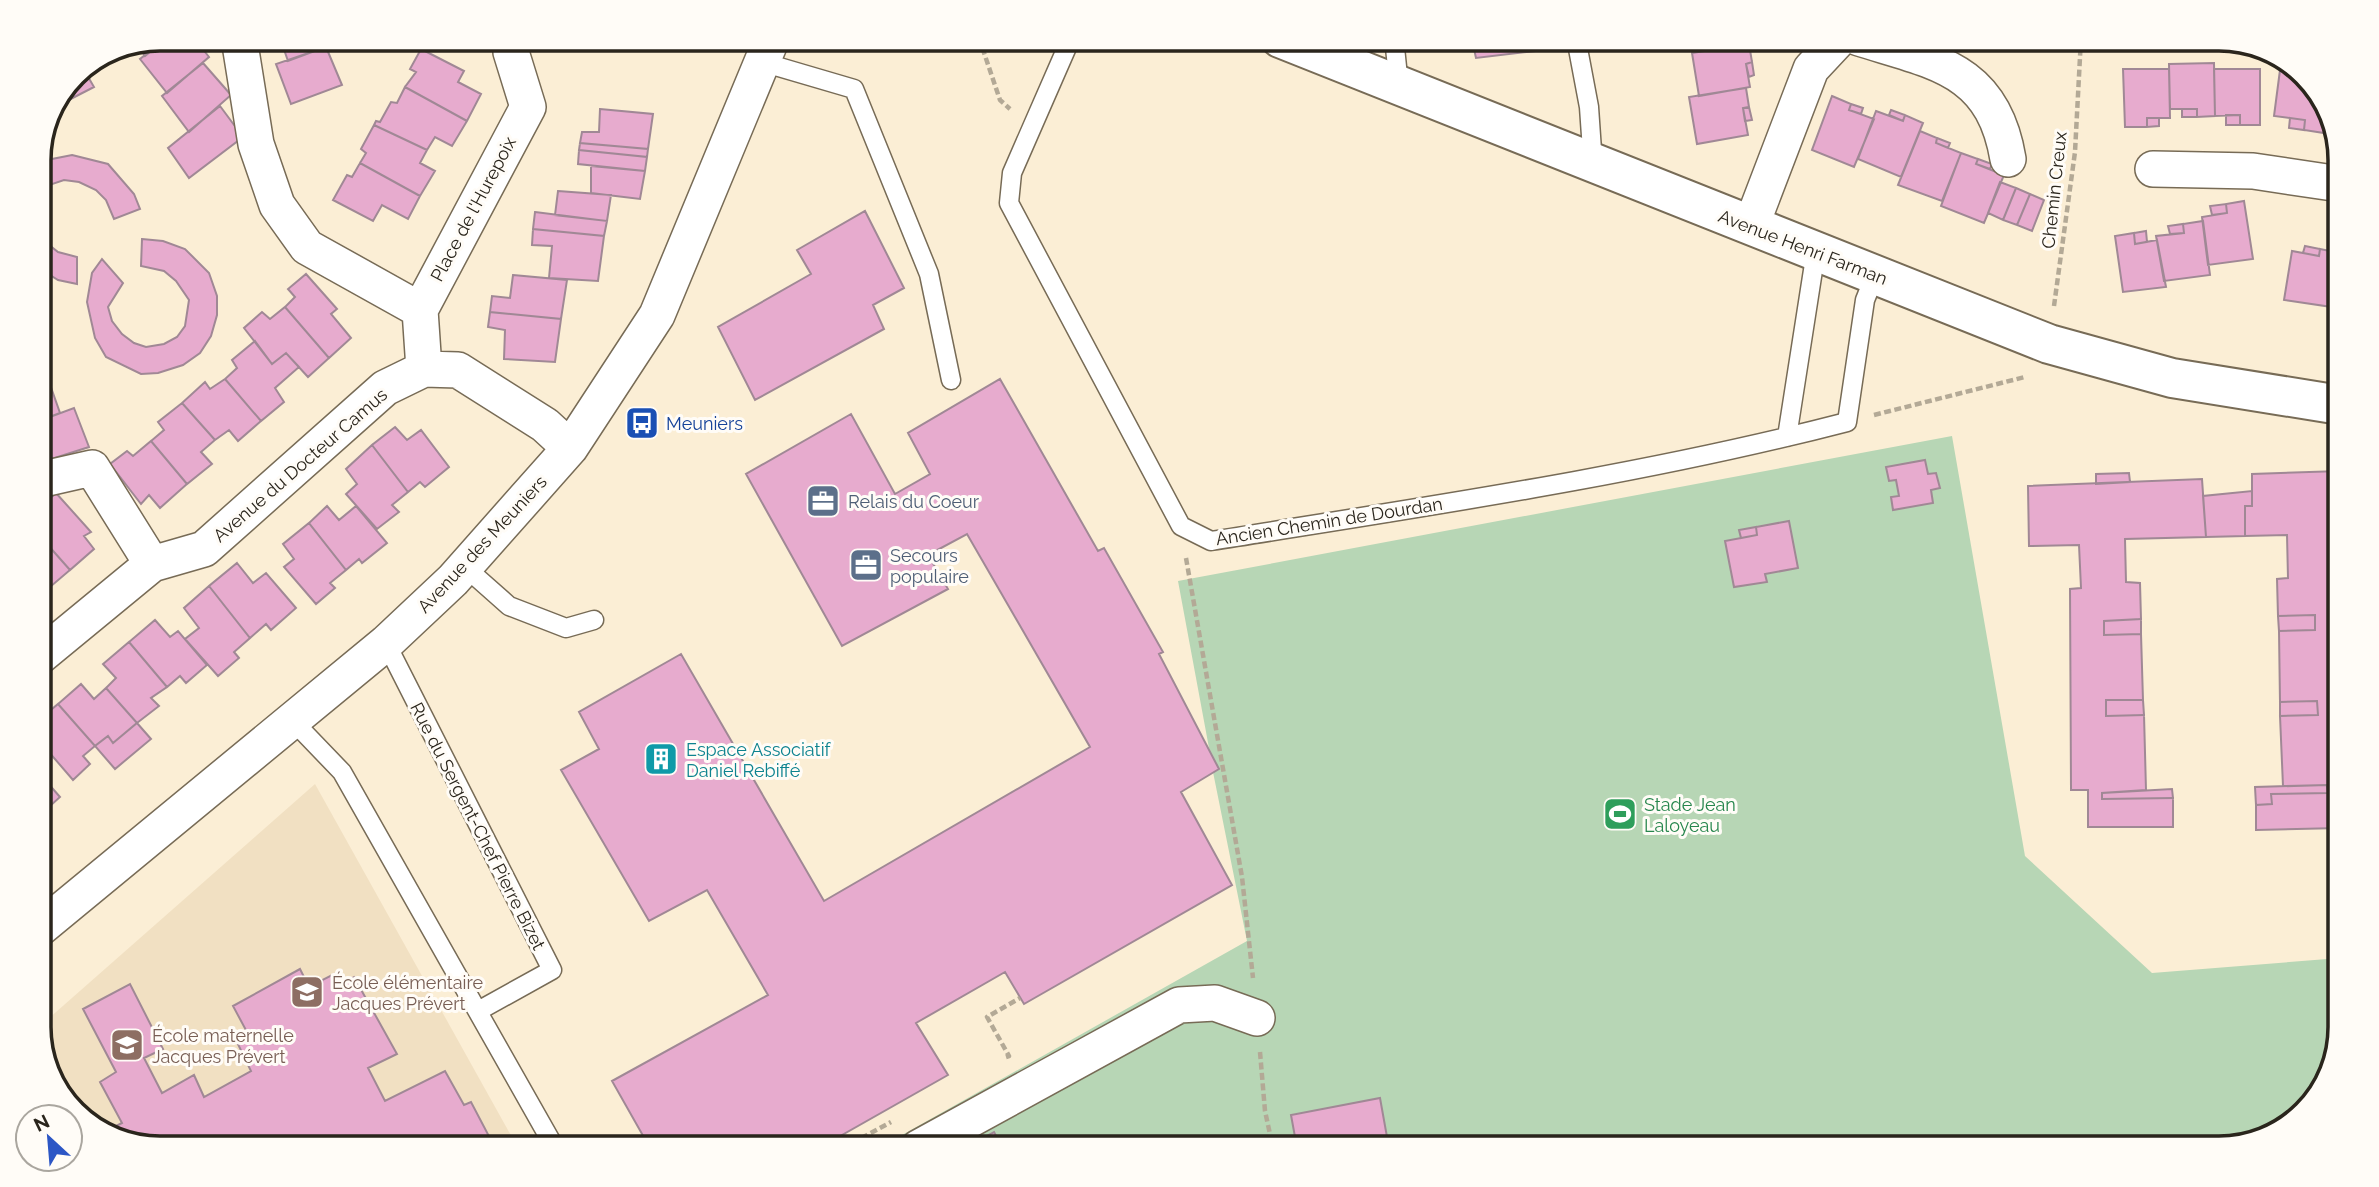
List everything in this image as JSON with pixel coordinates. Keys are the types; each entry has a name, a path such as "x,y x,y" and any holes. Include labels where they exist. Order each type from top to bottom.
{"street":[{"path":"241,51 256,144 277,205 307,247 420,310 424,369"},
{"name":"Avenue des Meuniers","path":"51,919 386,643 465,567 570,448 657,315 767,51"},
{"name":"Avenue Henri Farman","path":"1312,51 1593,165 2049,344 2172,378 2328,403"},
{"path":"1751,226 1811,69 1828,51"},
{"path":"1900,51 1945,65 1983,93 2003,130 2008,159"},
{"name":"Place de l'Hurepoix","path":"420,310 528,107 511,52"},
{"path":"2153,169 2253,171 2328,182"},
{"name":"Avenue du Docteur Camus","path":"51,647 152,564 204,549 386,388 424,369 457,370 545,425 570,448"},
{"path":"51,477 92,468 152,564"},
{"path":"942,1136 1179,1005 1216,1003 1257,1018"}],"lane":[{"path":"769,51 854,89 929,274 951,380"},
{"path":"1066,51 1012,173 1009,203 1181,526"},
{"path":"1395,51 1399,86"},
{"path":"1578,51 1589,107 1593,165"},
{"path":"1787,437 1816,251"},
{"path":"1847,422 1865,300 1875,275"},
{"name":"Ancien Chemin de Dourdan","path":"1181,526 1210,541 1478,498 1787,437 1847,422"},
{"path":"465,567 509,606 566,628 594,620"},
{"name":"Rue du Sergent-Chef Pierre Bizet","path":"386,643 552,970 478,1011"},
{"path":"292,720 342,772 548,1136"}],"path":[{"path":"983,51 1000,100 1032,128"},
{"name":"Chemin Creux","path":"1847,422 2035,374 2049,344 2075,152 2080,51"},
{"path":"1181,526 1242,877 1265,1111 1270,1136"},
{"path":"997,1062 1009,1056 987,1017 1020,998"},
{"path":"866,1136 902,1115"}],"shaded area":[{"name":"École élémentaire Jacques Prévert","path":"315,784 511,1136 159,1136 131,1133 99,1118 69,1088 57,1063 51,1035 51,1016"}],"green space":[{"name":"Stade Jean Laloyeau","path":"1952,436 2025,856 2152,973 2328,959 2328,1028 2326,1049 2317,1076 2296,1104 2274,1122 2248,1133 2220,1136 900,1136 1247,941 1213,772 1219,769 1209,748 1178,581"}],"building":[{"path":"159,51 204,51 209,57 167,93 140,59 149,52"},
{"path":"285,51 315,51 288,61"},
{"path":"314,51 328,51 342,85 291,104 276,64"},
{"path":"420,51 425,51 464,71 458,82 481,94 467,121 405,87 416,72 410,69"},
{"path":"1474,51 1535,51 1476,58"},
{"path":"1750,51 1752,62 1746,64 1750,87 1699,96 1692,53"},
{"path":"1752,62 1754,75 1749,77 1746,64"},
{"path":"203,63 231,95 189,132 162,96"},
{"path":"2214,63 2215,116 2197,117 2197,109 2170,109 2169,64"},
{"path":"2123,69 2169,69 2170,118 2147,118 2147,127 2125,127"},
{"path":"2214,69 2260,69 2260,125 2240,125 2240,115 2215,116"},
{"path":"2280,70 2310,99 2324,133 2304,130 2305,120 2274,116"},
{"path":"89,78 94,87 68,100"},
{"path":"405,87 467,121 452,146 435,137 427,150 374,125 376,121 380,122 391,102 397,103"},
{"path":"1746,88 1749,107 1743,108 1748,135 1697,144 1689,97"},
{"path":"1832,96 1851,104 1849,110 1874,119 1854,167 1812,150"},
{"path":"1851,104 1863,108 1861,114 1849,110"},
{"path":"220,106 243,137 189,178 168,148"},
{"path":"1749,107 1752,120 1745,121 1743,108"},
{"path":"600,109 653,114 648,149 580,143 582,132 599,132"},
{"path":"2182,109 2197,109 2197,117 2182,117"},
{"path":"1891,110 1905,115 1903,121 1889,115"},
{"path":"1876,111 1903,121 1905,115 1923,123 1901,177 1858,159"},
{"path":"2226,115 2240,115 2240,125 2226,125"},
{"path":"2147,118 2159,118 2159,126 2147,127"},
{"path":"2290,118 2305,120 2304,130 2289,128"},
{"path":"374,125 427,150 420,163 435,171 420,196 360,163 366,153 361,149"},
{"path":"1920,131 1937,138 1936,143 1961,153 1942,201 1898,185"},
{"path":"1937,138 1950,143 1948,148 1936,143"},
{"path":"580,143 648,149 647,157 579,150"},
{"path":"579,150 647,157 645,171 578,164"},
{"path":"1961,153 1978,159 1976,164 2004,175 1984,223 1941,206"},
{"path":"72,155 108,164 134,194 140,209 114,219 106,200 96,190 79,182 64,180 51,184 52,159"},
{"path":"1978,159 1992,164 1990,169 1976,164"},
{"path":"360,163 420,196 408,219 382,205 373,221 333,200 347,175 352,177"},
{"path":"591,166 645,171 640,199 591,193"},
{"path":"2000,182 2016,188 2003,220 1988,213"},
{"path":"2016,188 2030,194 2017,225 2003,220"},
{"path":"558,191 611,195 607,221 555,215"},
{"path":"2030,194 2044,200 2032,231 2017,225"},
{"path":"2244,201 2253,259 2208,265 2202,217 2227,213 2226,204"},
{"path":"2226,204 2227,213 2212,215 2210,206"},
{"path":"865,211 904,288 873,305 884,329 755,400 718,327 811,274 797,250"},
{"path":"535,212 607,221 604,236 533,229"},
{"path":"2203,221 2210,275 2164,281 2156,236 2184,233 2183,224"},
{"path":"2183,224 2184,233 2170,234 2168,226"},
{"path":"533,229 604,236 598,281 549,278 552,246 532,245"},
{"path":"2146,231 2147,242 2135,244 2134,233"},
{"path":"2134,233 2135,244 2157,240 2166,287 2123,292 2115,236"},
{"path":"142,239 163,241 185,249 209,273 217,296 217,315 211,336 200,353 183,365 158,373 141,374 106,357 95,338 87,302 92,273 102,259 123,283 108,307 112,321 122,334 134,343 146,347 164,344 177,337 185,326 189,300 176,281 164,271 141,266"},
{"path":"51,246 58,252 77,257 77,284 51,276"},
{"path":"2305,246 2320,249 2319,256 2303,253"},
{"path":"2320,249 2328,251 2328,306 2284,300 2292,251 2319,256"},
{"path":"306,274 337,309 331,314 351,338 329,358 285,307 295,297 288,289"},
{"path":"513,275 567,280 561,319 490,312 492,296 510,298"},
{"path":"285,307 329,358 308,377 286,353 272,364 244,328 262,312 270,319"},
{"path":"490,312 561,319 555,362 504,359 505,330 488,327"},
{"path":"255,341 272,364 286,353 299,367 275,388 284,402 261,421 225,379 237,368 232,360"},
{"path":"225,379 261,421 238,441 229,430 215,440 182,403 205,382 210,389"},
{"name":"Espace Associatif Daniel Rebiffé","path":"1000,379 1098,551 1104,548 1163,652 1159,654 1219,769 1181,792 1232,885 1024,1004 1005,972 916,1023 948,1075 840,1136 643,1136 612,1081 768,995 707,890 649,921 561,770 599,749 579,712 681,654 824,901 1090,747 967,534 928,555 948,589 842,646 746,474 851,414 895,494 930,474 908,433"},
{"path":"51,387 60,413 51,416"},
{"path":"182,403 215,440 201,452 212,464 187,484 151,441 164,430 158,422"},
{"path":"74,408 89,447 51,459 51,417"},
{"path":"395,427 407,440 421,430 449,467 425,487 420,482 408,492 372,445"},
{"path":"151,441 187,484 160,508 149,495 141,504 110,464 127,451 133,456"},
{"path":"372,445 408,492 392,505 399,512 377,529 346,494 357,484 346,469"},
{"path":"1925,460 1928,474 1936,473 1940,488 1931,490 1933,503 1893,510 1891,497 1899,496 1896,480 1889,481 1886,467"},
{"path":"2328,471 2328,793 2327,785 2283,786 2280,716 2318,715 2317,701 2280,702 2279,631 2315,630 2315,615 2278,616 2277,579 2288,578 2287,535 2245,536 2245,506 2252,506 2252,474"},
{"path":"2129,473 2130,482 2096,484 2096,474"},
{"path":"2202,479 2206,537 2125,539 2126,582 2140,583 2141,619 2104,621 2104,635 2141,634 2143,700 2106,700 2106,716 2144,715 2146,790 2102,793 2102,799 2173,798 2173,827 2088,827 2088,790 2071,790 2070,589 2081,588 2079,545 2029,546 2028,486"},
{"path":"2252,491 2252,506 2245,506 2245,536 2206,537 2203,496"},
{"path":"56,493 91,532 84,536 94,549 70,570 51,549 51,497"},
{"path":"327,506 339,520 356,506 387,543 362,563 359,559 346,570 309,523"},
{"path":"1789,521 1798,568 1765,574 1767,582 1734,587 1725,541 1757,535 1756,527"},
{"path":"309,523 346,570 330,583 335,588 316,604 284,567 294,559 283,544"},
{"path":"1756,527 1757,535 1741,538 1739,530"},
{"path":"51,549 70,570 51,586"},
{"path":"237,563 253,583 266,573 296,608 271,630 266,624 250,638 209,586"},
{"path":"209,586 250,638 234,652 239,658 218,676 185,639 199,628 184,608"},
{"path":"2315,615 2315,630 2279,631 2278,616"},
{"path":"2141,619 2141,634 2104,635 2104,621"},
{"path":"155,620 170,637 178,631 207,665 186,683 180,676 167,687 129,642"},
{"path":"129,642 167,687 151,698 159,706 137,723 106,688 116,678 103,664"},
{"path":"81,684 94,699 106,688 137,723 113,743 108,736 95,746 58,704"},
{"path":"2106,700 2143,700 2144,715 2106,716"},
{"path":"2317,701 2318,715 2280,716 2280,702"},
{"path":"58,704 95,746 83,756 90,764 73,780 51,754 51,710"},
{"path":"137,723 151,739 115,769 95,746 108,736 113,743"},
{"path":"2327,785 2328,793 2271,794 2272,804 2256,805 2255,787"},
{"path":"51,787 60,797 51,805"},
{"path":"2172,789 2173,798 2102,799 2102,793"},
{"path":"2328,793 2328,828 2256,830 2256,805 2272,804 2271,794"},
{"path":"300,969 309,987 334,974 340,985 354,977 397,1054 368,1068 385,1101 445,1071 464,1105 471,1102 489,1136 159,1136 131,1133 115,1127 122,1123 100,1082 116,1072 83,1009 130,984 163,1049 144,1058 162,1093 194,1075 204,1097 251,1071 235,1038 247,1032 233,1006"},
{"path":"1380,1098 1387,1136 1295,1136 1291,1115"}],"place":[{"name":"Meuniers","path":"642,423"},
{"name":"Relais du Coeur","path":"823,501"},
{"name":"Secours populaire","path":"866,565"},
{"name":"Espace Associatif Daniel Rebiffé","path":"661,759"},
{"name":"Stade Jean Laloyeau","path":"1620,814"},
{"name":"École élémentaire Jacques Prévert","path":"307,992"},
{"name":"École maternelle Jacques Prévert","path":"127,1045"}]}
